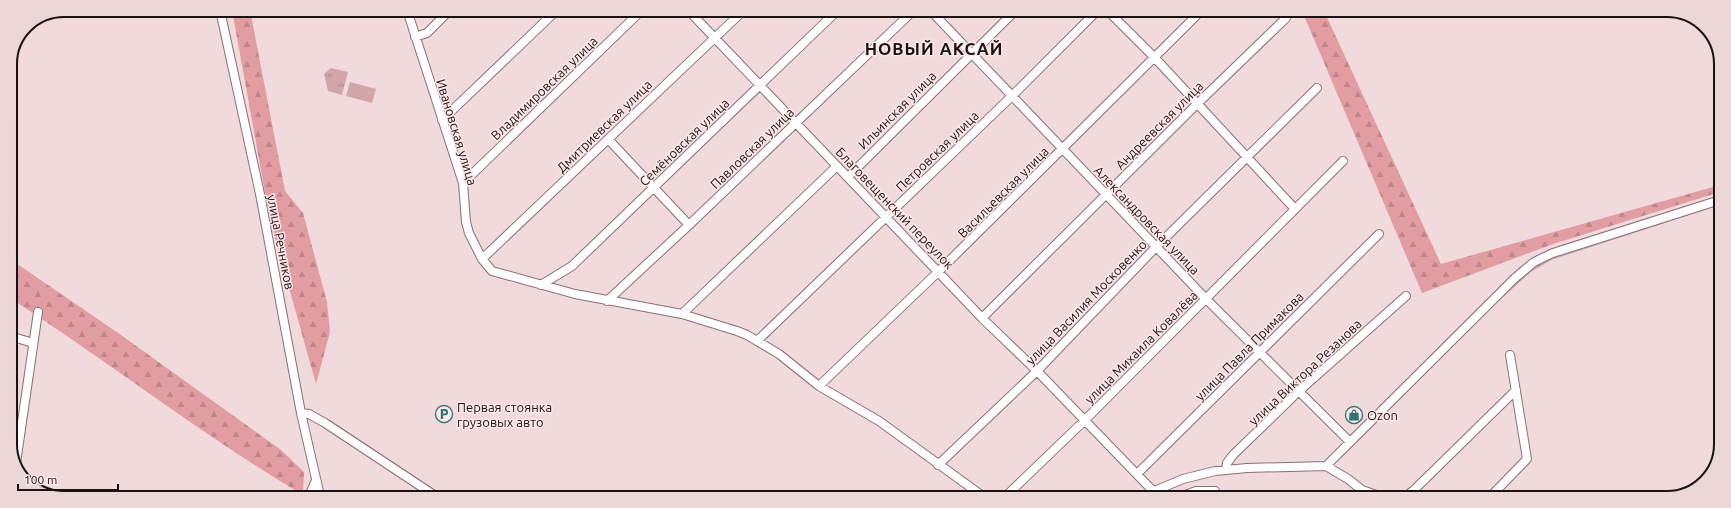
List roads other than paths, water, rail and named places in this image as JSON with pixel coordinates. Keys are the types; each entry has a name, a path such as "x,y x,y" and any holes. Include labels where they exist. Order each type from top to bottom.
{"street":[{"name":"улица Речников","path":"222,17 260,194 301,413 319,491"},
{"name":"Ивановская улица","path":"409,17 463,183 466,222 473,244 482,259 492,271 575,294 682,314 737,331 779,354 819,386 879,422 975,491"},
{"path":"415,36 427,33 443,17"},
{"path":"442,120 550,17"},
{"name":"Владимировская улица","path":"463,183 635,17"},
{"name":"Благовещенский переулок","path":"695,17 982,318 1153,491"},
{"name":"Дмитриевская улица","path":"482,259 736,17"},
{"name":"Семёновская улица","path":"542,285 572,266 761,86 831,17"},
{"name":"Павловская улица","path":"607,301 689,225 907,17"},
{"name":"Александровская улица","path":"937,17 972,52 1062,150 1206,299 1350,442"},
{"name":"Ильинская улица","path":"848,177 1009,17"},
{"name":"Петровская улица","path":"757,341 1012,96 1091,17"},
{"path":"1114,17 1295,209"},
{"name":"Васильевская улица","path":"819,386 938,272 1195,17"},
{"name":"Андреевская улица","path":"982,318 1196,104 1286,18"},
{"name":"улица Василия Московенко","path":"938,465 1036,371 1156,247 1317,88"},
{"path":"608,140 689,225"},
{"name":"улица Михаила Ковалёва","path":"1011,491 1084,421 1343,161"},
{"path":"682,314 837,166"},
{"path":"1326,466 1496,296 1527,267 1553,253 1714,202"},
{"name":"улица Павла Примакова","path":"1137,474 1379,234"},
{"name":"улица Виктора Резанова","path":"1226,470 1227,463 1233,455 1299,391 1406,296"},
{"path":"18,451 38,312"},
{"path":"17,338 33,343"},
{"path":"1496,491 1527,459 1510,355"},
{"path":"1413,491 1516,390"},
{"path":"301,413 309,414 325,423 429,491"},
{"path":"1153,491 1183,479 1226,470 1267,467 1326,466 1338,472 1365,491"},
{"path":"311,491 316,479"},
{"path":"1196,491 1215,491"}],"place":[{"name":"Первая стоянка грузовых авто","path":"444,414"},
{"name":"Ozon","path":"1354,415"}],"district":[{"name":"НОВЫЙ АКСАЙ","path":"934,49"}]}
